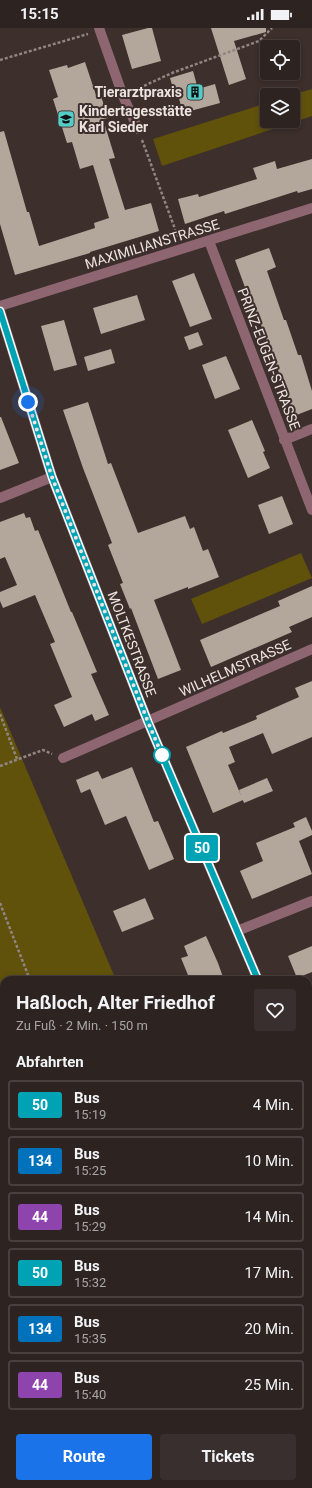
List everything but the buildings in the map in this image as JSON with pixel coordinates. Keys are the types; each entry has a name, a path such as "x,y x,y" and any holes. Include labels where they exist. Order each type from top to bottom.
{"street":[{"path":"100,29 123,96 138,129"},
{"name":"MAXIMILIANSTRASSE","path":"0,306 312,208"},
{"name":"PRINZ-EUGEN-STRASSE","path":"209,240 284,440 312,510"},
{"name":"MOLTKESTRASSE","path":"0,311 52,477 148,722 256,976"},
{"path":"284,440 312,429"},
{"path":"0,498 52,477"},
{"name":"WILHELMSTRASSE","path":"63,758 312,649"},
{"path":"237,931 312,901"}],"path":[{"path":"123,96 172,73 259,41 272,28"},
{"path":"0,60 100,29"},
{"path":"138,129 182,248"},
{"path":"0,714 17,759"},
{"path":"0,766 43,750"},
{"path":"0,903 28,976"}],"shaded area":[{"path":"312,89 312,116 300,120 300,92"},
{"path":"260,105 260,128 276,128 162,166 153,139"},
{"path":"301,553 312,578 202,624 191,599"},
{"path":"0,707 114,976 0,976"}],"bus line":[{"name":"50","path":"0,311 52,477 148,722 256,976"}],"place":[{"name":"Tierarztpraxis","path":"195,92"},
{"name":"Kindertagesstätte Karl Sieder","path":"66,119"}],"route":[{"path":"28,402 52,477 162,755"}]}
